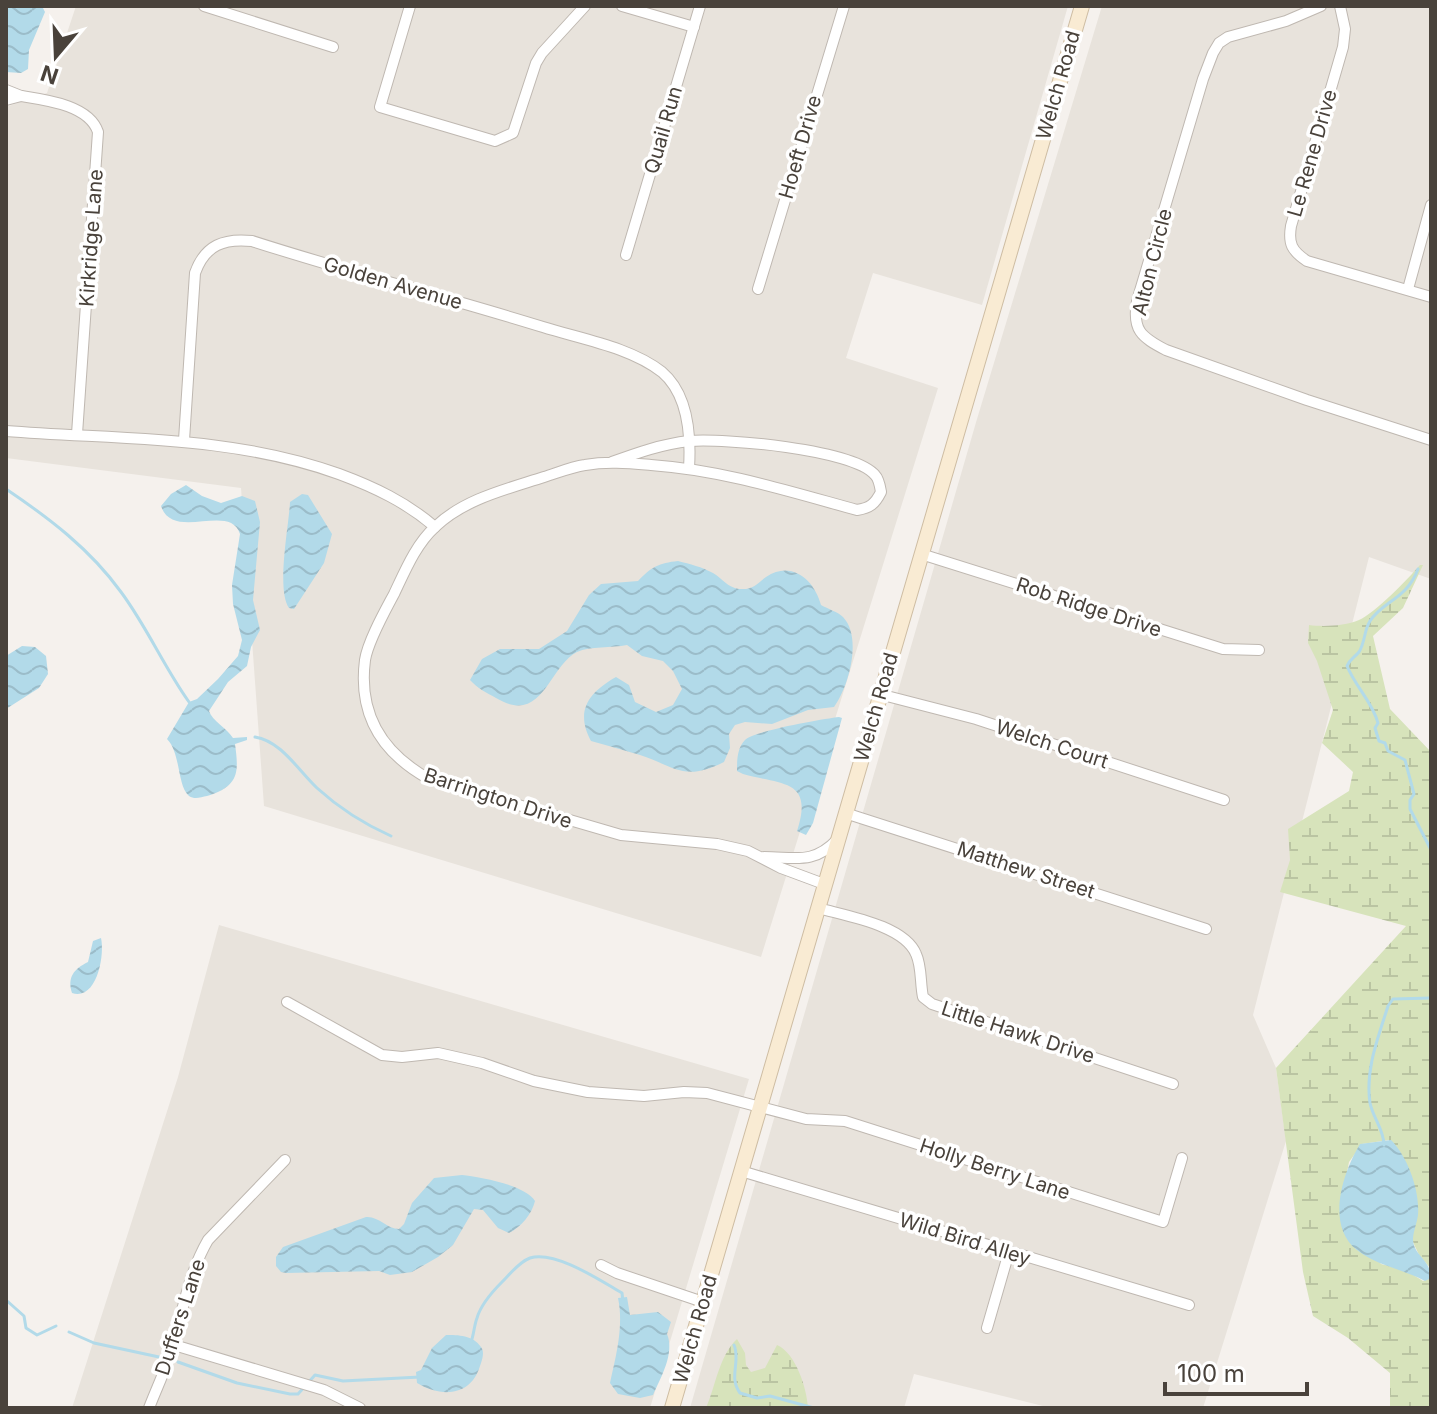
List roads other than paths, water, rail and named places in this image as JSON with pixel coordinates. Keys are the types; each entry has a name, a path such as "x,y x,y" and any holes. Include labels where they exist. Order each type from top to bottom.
{"street":[{"path":"204,6 333,47"},
{"path":"410,6 380,107 486,140 507,138 513,133 536,63 585,6"},
{"path":"622,6 694,27"},
{"name":"Quail Run","path":"626,255 700,6"},
{"name":"Hoeft Drive","path":"758,289 844,6"},
{"name":"Welch Road","path":"672,1408 1082,6"},
{"name":"Alton Circle","path":"1321,6 1286,21 1228,37 1219,43 1213,53 1134,317 1137,328 1149,341 1166,350 1431,440"},
{"name":"Le Rene Drive","path":"1340,6 1345,29 1343,47 1291,226 1290,246 1307,261 1431,297"},
{"path":"6,90 21,96"},
{"path":"6,100 21,96"},
{"name":"Kirkridge Lane","path":"21,96 74,109 89,117 98,132 77,434"},
{"path":"1408,289 1431,205"},
{"name":"Golden Avenue","path":"184,440 195,273 200,259 209,250 221,241 236,239 252,241 514,318 617,350 645,362 663,374 678,392 691,441 689,468"},
{"path":"6,431 184,440 276,454 400,500 435,527"},
{"name":"Barrington Drive","path":"612,462 654,447 691,441 745,441 830,455 868,469 875,475 881,492 875,503 857,510 736,476 689,468 612,462 582,465 489,494 435,527 407,568 365,658 366,707 377,732 408,768 429,779 621,835 717,844 762,857 805,859 827,850 837,840"},
{"name":"Rob Ridge Drive","path":"921,554 1223,649 1259,650"},
{"name":"Welch Court","path":"879,694 976,719 1224,800"},
{"name":"Matthew Street","path":"845,813 1206,929"},
{"name":"Barrington Drive","path":"762,857 781,868 824,884"},
{"name":"Little Hawk Drive","path":"818,908 877,925 910,942 918,957 923,997 932,1004 1173,1084"},
{"path":"287,1002 382,1055 448,1055 534,1081 588,1092 644,1096 695,1092 760,1105"},
{"name":"Holly Berry Lane","path":"760,1105 806,1119 845,1121 1163,1222 1182,1158"},
{"name":"Duffers Lane","path":"149,1408 174,1345 195,1266 208,1240 285,1160"},
{"name":"Wild Bird Alley","path":"741,1171 1189,1305"},
{"path":"987,1328 1009,1252"},
{"path":"601,1265 703,1302"},
{"path":"174,1345 324,1390 360,1408"}],"water":[{"path":"6,6 42,6 45,12 29,50 28,69 21,73 6,72"},
{"path":"186,485 202,496 221,503 242,496 255,501 260,522 253,600 260,630 251,647 247,666 228,682 209,711 233,738 247,737 247,740 235,744 237,763 231,783 218,792 196,798 189,796 182,785 175,752 167,739 189,702 197,699 238,656 242,640 233,604 232,585 240,534 234,525 225,521 177,521 167,516 161,506 171,494"},
{"path":"302,494 308,495 332,534 324,563 294,609 289,608 285,599 284,557 290,502"},
{"path":"678,561 709,571 739,589 751,587 785,570 808,581 821,605 843,617 852,637 848,676 834,707 808,710 772,724 745,722 735,725 729,734 730,748 724,762 689,772 591,741 584,721 587,704 598,690 616,677 629,685 635,702 656,712 673,705 682,689 673,671 663,661 642,656 627,645 577,652 567,659 535,700 524,705 512,705 496,698 470,680 482,659 500,649 539,649 567,631 589,595 601,584 638,581 656,566"},
{"path":"22,646 35,647 46,656 48,674 39,688 6,709 6,656"},
{"path":"842,718 813,823 806,835 797,831 801,814 798,793 782,783 737,771 739,751 745,740 761,733"},
{"path":"101,938 102,955 93,984 81,994 72,993 70,982 73,974 88,962 93,941"},
{"path":"1391,1140 1408,1165 1415,1185 1418,1215 1413,1240 1430,1272 1431,1278 1425,1281 1357,1250 1342,1227 1339,1213 1343,1183 1360,1144"},
{"path":"462,1175 522,1190 535,1201 531,1211 522,1224 509,1233 498,1228 483,1210 474,1209 453,1245 412,1272 390,1275 379,1271 286,1273 276,1266 276,1257 283,1247 366,1217 399,1229 412,1203 434,1178"},
{"path":"627,1297 630,1315 658,1312 671,1322 667,1334 668,1357 663,1373 653,1395 640,1398 618,1394 610,1383 620,1330 618,1298"},
{"path":"446,1335 474,1340 483,1354 476,1376 470,1383 463,1389 446,1392 417,1383 416,1372 421,1370 432,1348"}],"waterway":[{"path":"6,489 68,535 109,576 189,702"},
{"path":"1418,569 1408,587 1375,614 1359,652 1347,666 1376,716 1378,723 1375,728 1379,741 1385,743 1388,751 1405,760 1414,794 1410,809 1431,850"},
{"path":"255,737 281,750 317,788 343,809 391,836"},
{"path":"1384,1145 1371,1108 1369,1091 1373,1054 1380,1030 1393,999 1431,998"},
{"path":"471,1342 476,1321 487,1298 515,1268 530,1258 552,1258 578,1268 622,1293 623,1302"},
{"path":"6,1300 24,1316 26,1328 37,1335 56,1326"},
{"path":"69,1332 94,1343 159,1357"},
{"path":"734,1345 735,1381 740,1393 757,1398 770,1396 814,1408"},
{"path":"178,1362 237,1383 290,1394 298,1394 315,1375 343,1381 420,1377"}]}
